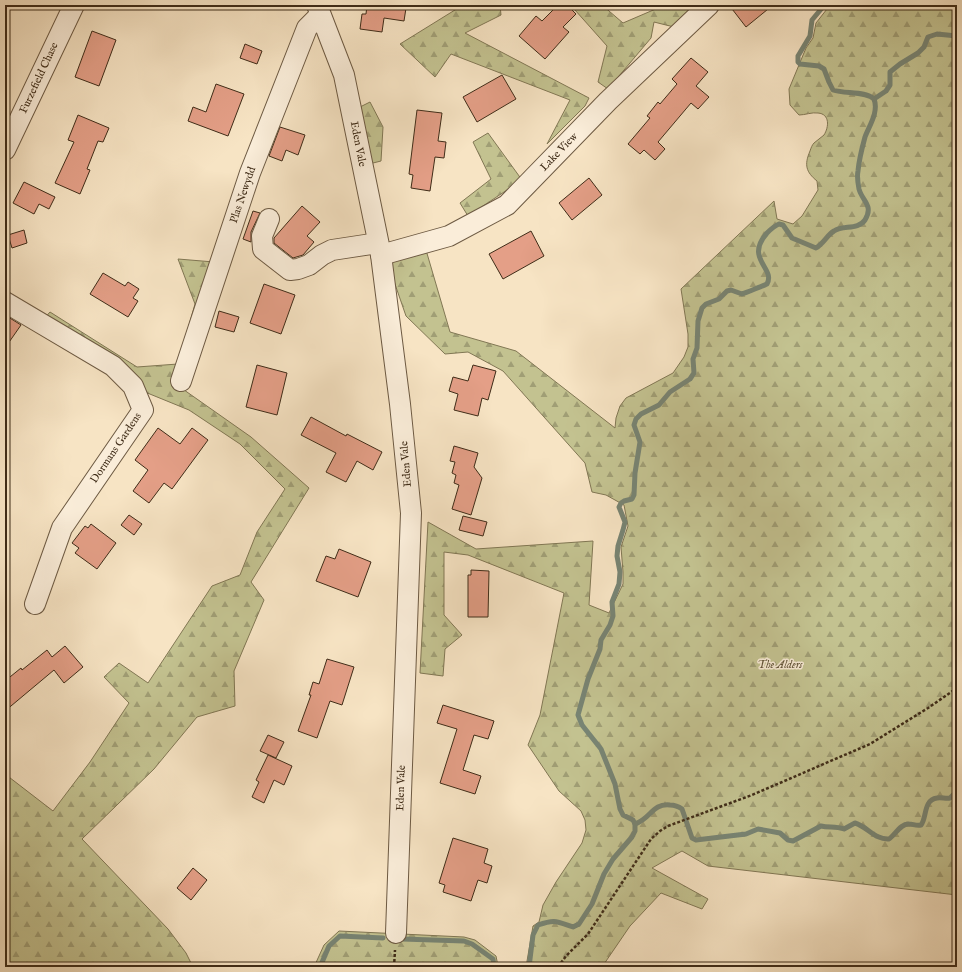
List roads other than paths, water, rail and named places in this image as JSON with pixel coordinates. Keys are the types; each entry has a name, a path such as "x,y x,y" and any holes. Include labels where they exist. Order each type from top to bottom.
{"street":[{"name":"Furzefield Chase","path":"5,150 74,5"},
{"name":"Lake View","path":"268,219 262,236 263,249 290,270 309,265 322,255 332,250 379,249 449,236 507,205 608,101 709,5"},
{"name":"Eden Vale","path":"318,10 344,75 379,249 400,404 411,513 396,933"},
{"name":"Plas Newydd","path":"181,381 250,173 307,28 318,10"},
{"name":"Dormans Gardens","path":"5,302 112,366 133,386 143,410 62,528 35,604"}],"waterway":[{"path":"529,967 533,935 538,925 552,921 573,927 579,924 592,904 604,874 613,859 632,837 635,831 635,824 633,820 623,815 620,809 615,784 601,749 582,725 578,715 588,679 600,649 601,640 610,625 613,616 612,602 619,584 620,572 617,556 618,546 625,522 619,507 621,503 632,499 634,495 635,473 640,442 634,425 636,419 641,414 659,405 670,392 690,379 694,373 693,359 697,348 698,321 702,308 706,304 719,299 727,291 731,290 742,294 767,284 769,278 768,273 759,256 759,250 761,242 771,229 779,224 783,225 792,238 816,248 834,231 858,225 865,220 867,215 868,207 860,193 858,173 865,137 874,114 874,99 866,95 833,90 824,69 819,66 800,64 798,62 798,56 810,36 812,20 822,8 822,5"},
{"path":"874,99 886,91 890,85 890,72 918,53 924,47 928,37 937,34 957,36"},
{"path":"635,824 645,819 659,806 672,805 682,809 692,838 696,840 746,834 758,829 780,833 788,840 793,841 821,826 844,829 855,823 884,839 889,839 903,825 921,825 929,802 937,798 950,798 957,788"},
{"path":"320,967 329,946 340,936 383,938"},
{"path":"402,939 464,941 472,944 493,959 494,967"}],"park label":[{"name":"The Alders","path":"780,665"}]}
